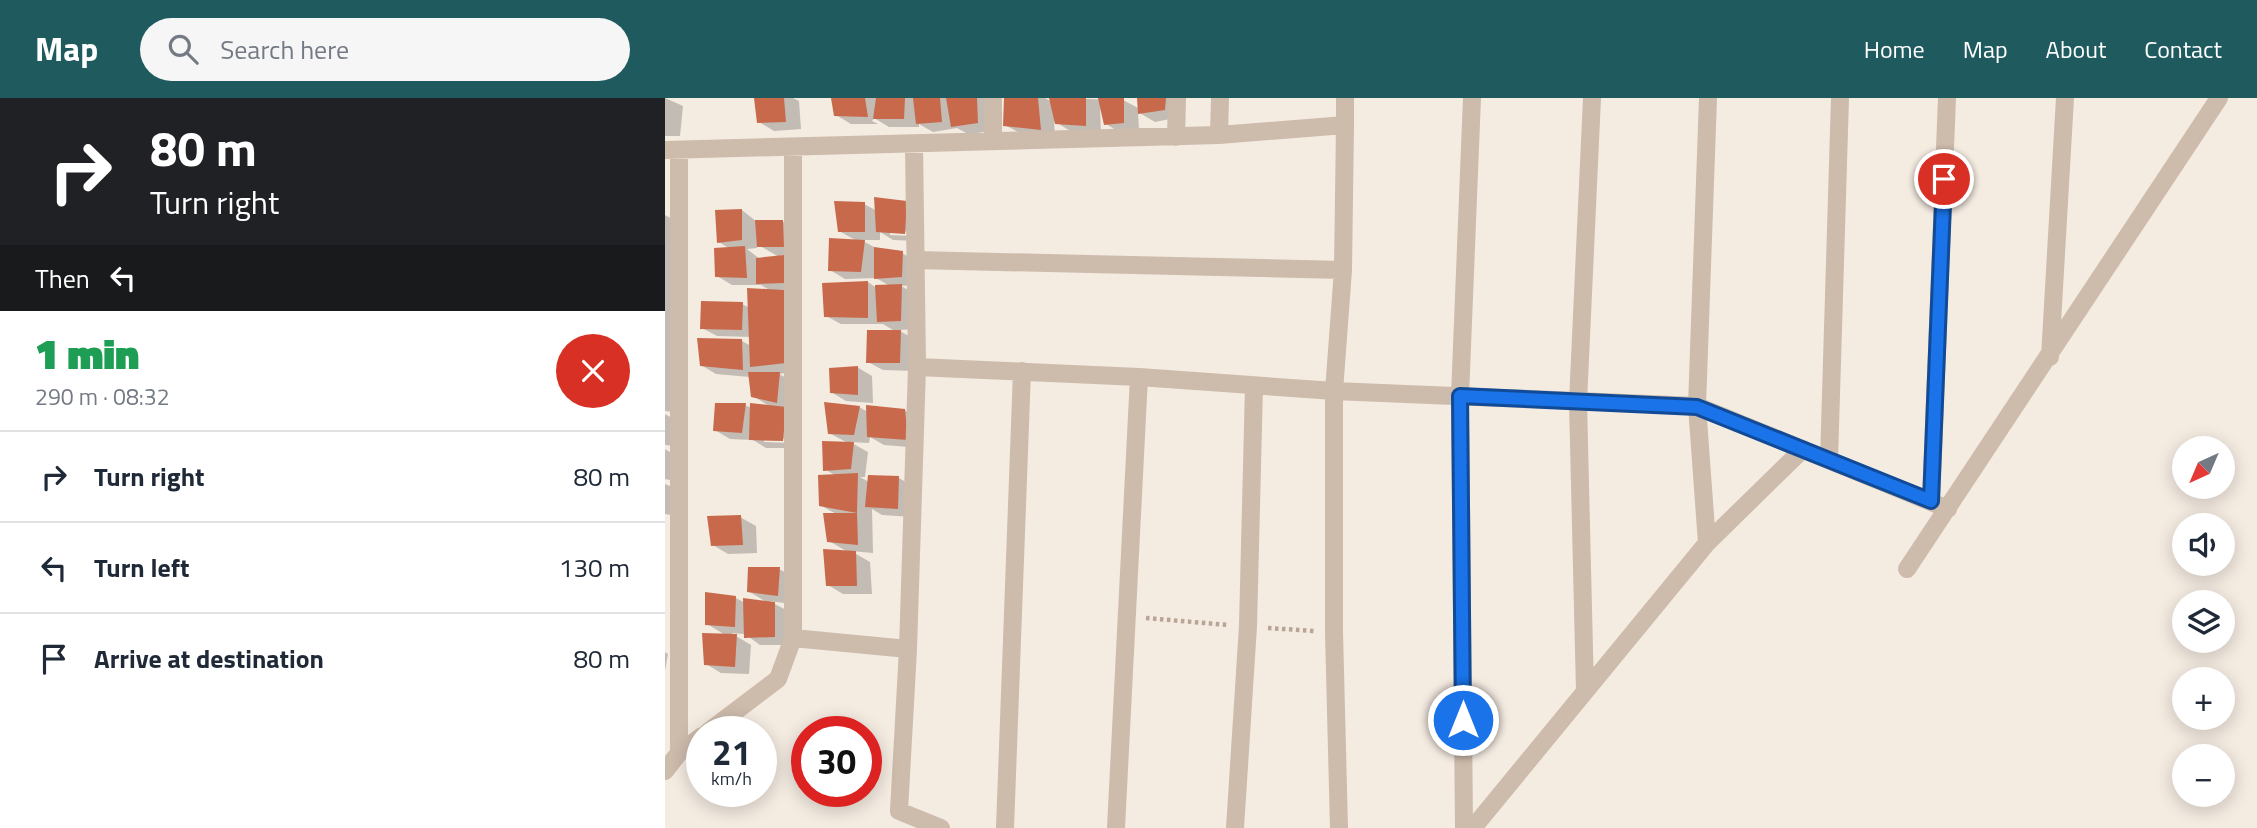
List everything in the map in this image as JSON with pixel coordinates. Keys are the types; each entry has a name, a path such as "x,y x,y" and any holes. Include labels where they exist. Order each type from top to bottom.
{"street":[{"path":"993,98 993,141"},
{"path":"1176,137 1177,98"},
{"path":"1219,135 1220,98"},
{"path":"1339,828 1334,632 1334,391 1343,270 1345,98"},
{"path":"1464,828 1460,396 1472,98"},
{"path":"1585,691 1578,402 1592,98"},
{"path":"1707,543 1697,407 1708,98"},
{"path":"1829,460 1840,98"},
{"path":"1931,501 1947,98"},
{"path":"2050,358 2065,98"},
{"path":"1907,569 2050,358 2219,98"},
{"path":"679,753 672,150 1176,137 1345,125"},
{"path":"914,144 917,366 908,649 899,811 941,828"},
{"path":"729,716 778,679 793,638 793,147"},
{"path":"916,260 1343,270"},
{"path":"917,366 1139,377 1334,391 1697,407 1948,509"},
{"path":"1005,828 1023,371"},
{"path":"1116,828 1139,377"},
{"path":"1235,828 1248,626 1254,386"},
{"path":"1473,828 1707,543 1803,449"},
{"path":"793,638 908,649"},
{"path":"665,771 686,748"}],"building":[{"path":"754,98 784,98 786,122 757,123"},
{"path":"831,98 865,98 868,117 834,116"},
{"path":"876,98 905,98 904,119 873,119"},
{"path":"913,98 940,98 942,122 916,124"},
{"path":"946,98 977,98 978,123 951,127"},
{"path":"1004,98 1038,98 1041,130 1003,126"},
{"path":"1049,98 1086,98 1086,126 1055,124"},
{"path":"1098,98 1124,98 1124,123 1104,125"},
{"path":"1137,98 1166,98 1165,110 1138,114"},
{"path":"874,197 907,201 905,234 876,232"},
{"path":"834,201 865,202 865,232 838,232"},
{"path":"742,209 742,240 717,243 715,210"},
{"path":"755,220 783,220 784,247 757,247"},
{"path":"829,238 865,240 861,272 828,271"},
{"path":"745,246 747,278 715,277 714,248"},
{"path":"874,247 903,251 902,277 874,279"},
{"path":"784,255 785,283 756,284 756,258"},
{"path":"868,281 868,318 824,317 822,283"},
{"path":"902,284 901,321 877,322 875,285"},
{"path":"747,288 784,290 786,363 750,367"},
{"path":"701,301 743,302 742,330 700,329"},
{"path":"867,330 901,330 900,363 866,363"},
{"path":"697,338 742,339 743,370 700,366"},
{"path":"858,366 858,395 830,393 829,368"},
{"path":"748,372 780,372 777,403 751,397"},
{"path":"824,402 860,406 854,435 828,434"},
{"path":"715,403 746,403 742,433 713,431"},
{"path":"750,403 786,407 783,441 749,440"},
{"path":"866,405 905,409 908,440 867,437"},
{"path":"822,441 854,442 851,469 823,471"},
{"path":"858,473 857,513 819,506 818,475"},
{"path":"868,475 899,476 898,509 865,507"},
{"path":"823,513 857,513 858,545 827,542"},
{"path":"741,515 743,545 711,546 707,516"},
{"path":"823,549 856,551 857,586 826,586"},
{"path":"748,567 780,567 778,596 747,592"},
{"path":"705,592 736,596 735,627 705,625"},
{"path":"743,598 775,602 775,637 744,638"},
{"path":"702,633 737,634 735,667 704,665"}],"route":[{"path":"1463,720 1460,396 1697,407 1931,501 1944,179"}]}
